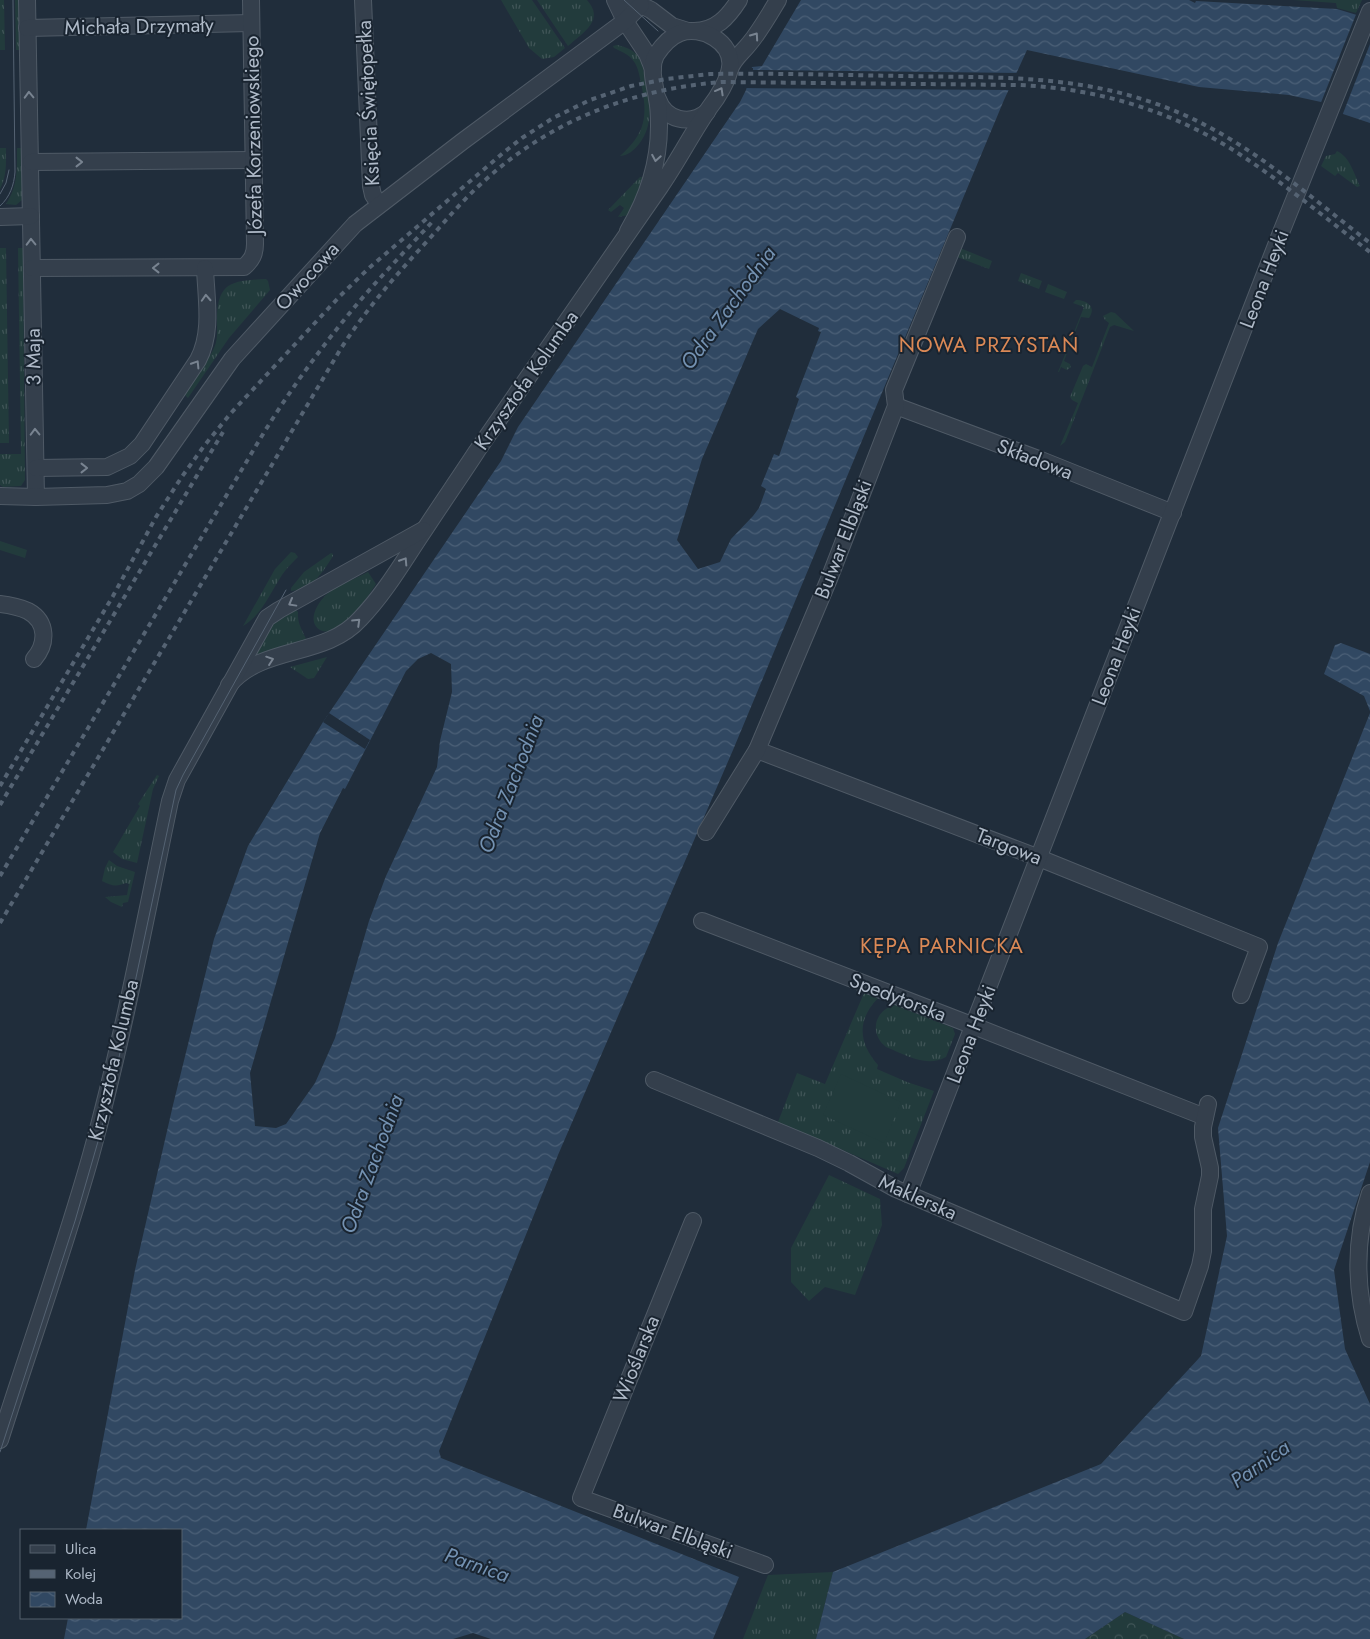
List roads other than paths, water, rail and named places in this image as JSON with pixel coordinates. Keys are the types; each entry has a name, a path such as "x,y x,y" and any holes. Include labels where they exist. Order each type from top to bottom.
{"street":[{"name":"3 Maja","path":"27,0 36,497"},
{"name":"Józefa Korzeniowskiego","path":"205,268 244,267 253,257 255,248 251,0"},
{"name":"Księcia Świętopełka","path":"363,0 371,186 373,195 379,204"},
{"name":"Krzysztofa Kolumba","path":"615,0 625,21 646,52 653,69 658,102 658,141 653,173 643,204 628,231"},
{"path":"653,69 656,57 668,40 680,33 708,29 718,24 728,15 739,0"},
{"name":"Krzysztofa Kolumba","path":"229,685 251,667 325,643 342,635 358,622 386,589 425,529 661,185 720,90 736,57 757,34 778,0"},
{"name":"Owocowa","path":"0,496 112,495 127,491 139,484 156,467 240,350 346,233 379,204 625,21 636,2"},
{"path":"636,2 672,26 712,37 724,46 729,55 730,69"},
{"name":"Leona Heyki","path":"908,1194 1172,513 1370,11"},
{"name":"Michała Drzymały","path":"27,28 251,23"},
{"name":"Krzysztofa Kolumba","path":"658,102 671,116 680,119 695,119 707,111"},
{"path":"31,162 253,160"},
{"path":"0,217 31,216"},
{"name":"Bulwar Elbląski","path":"706,832 757,750 829,578 896,406 894,390 957,237"},
{"path":"32,268 205,268 207,329 203,351 198,360 142,444 130,456 107,467 36,468"},
{"name":"Składowa","path":"896,406 1041,460 1172,513"},
{"name":"Krzysztofa Kolumba","path":"0,1440 67,1236 95,1139 116,1056 172,793 179,776 266,620 279,610 425,529"},
{"path":"0,604 22,609 32,614 39,622 44,635 42,648 34,659"},
{"name":"Targowa","path":"757,750 1039,858 1259,947 1241,995"},
{"name":"Spedytorska","path":"702,921 974,1026 1206,1110 1203,1137 1210,1176 1203,1209 1203,1251 1200,1266 1184,1312"},
{"name":"Maklerska","path":"654,1080 826,1152 908,1194 1184,1312"},
{"path":"1370,1193 1361,1227 1358,1256 1359,1281 1370,1339"},
{"name":"Wioślarska","path":"581,1498 693,1221"},
{"name":"Bulwar Elbląski","path":"581,1498 765,1565"}],"water":[{"path":"801,0 1189,0 1195,3 1196,1 1337,9 1370,19 1370,123 1343,114 1321,102 1289,95 1199,87 1027,50 1004,100 733,750 558,1155 439,1451 441,1458 739,1577 713,1639 491,1639 473,1633 453,1639 64,1639 68,1619 182,1619 182,1529 86,1529 135,1270 173,1105 214,939 248,846 323,722 501,461 518,427 740,102 746,90 752,67 762,66","holes":["780,309 819,328 818,331 821,332 796,397 799,399 779,456 774,454 761,486 766,489 759,508 731,539 720,562 698,569 677,540 702,459 758,329","431,653 451,664 452,692 440,741 437,767 386,876 369,921 335,1038 315,1083 286,1124 276,1128 255,1126 250,1073 320,833 406,671 418,659"]},
{"path":"1341,643 1370,654 1370,711 1364,696 1324,674 1335,645"},
{"name":"Parnica","path":"1370,713 1370,1162 1334,1270 1345,1349 1370,1404 1370,1639 1184,1639 1125,1612 1085,1639 816,1639 833,1572 1101,1464 1201,1356 1227,1236 1218,1128 1278,943"}],"tram line":[{"path":"0,206 11,190 15,172 13,0"},
{"path":"624,0 658,31"},
{"path":"0,194 6,183 9,170"},
{"path":"0,1452 75,1221 99,1138 118,1062 176,790 286,590"}],"railway":[{"path":"0,786 113,596 156,517 204,446 231,413 340,296 369,268 522,138 553,118 590,100 631,86 666,79 710,74 1014,78 1084,85 1155,103 1215,130 1239,144 1284,176 1370,243"},
{"path":"0,923 350,335 394,278 475,189 508,161 535,142 564,126 593,112 656,92 722,82 1018,85 1074,91 1128,103 1181,122 1206,134 1266,172 1370,252"},
{"path":"0,876 282,404 319,352 358,303 433,221"},
{"path":"0,805 223,432"}],"district":[{"name":"NOWA PRZYSTAŃ","path":"989,345"},
{"name":"KĘPA PARNICKA","path":"942,946"}],"water label":[{"name":"Odra Zachodnia","path":"728,308"},
{"name":"Odra Zachodnia","path":"511,784"},
{"name":"Odra Zachodnia","path":"372,1164"}]}
